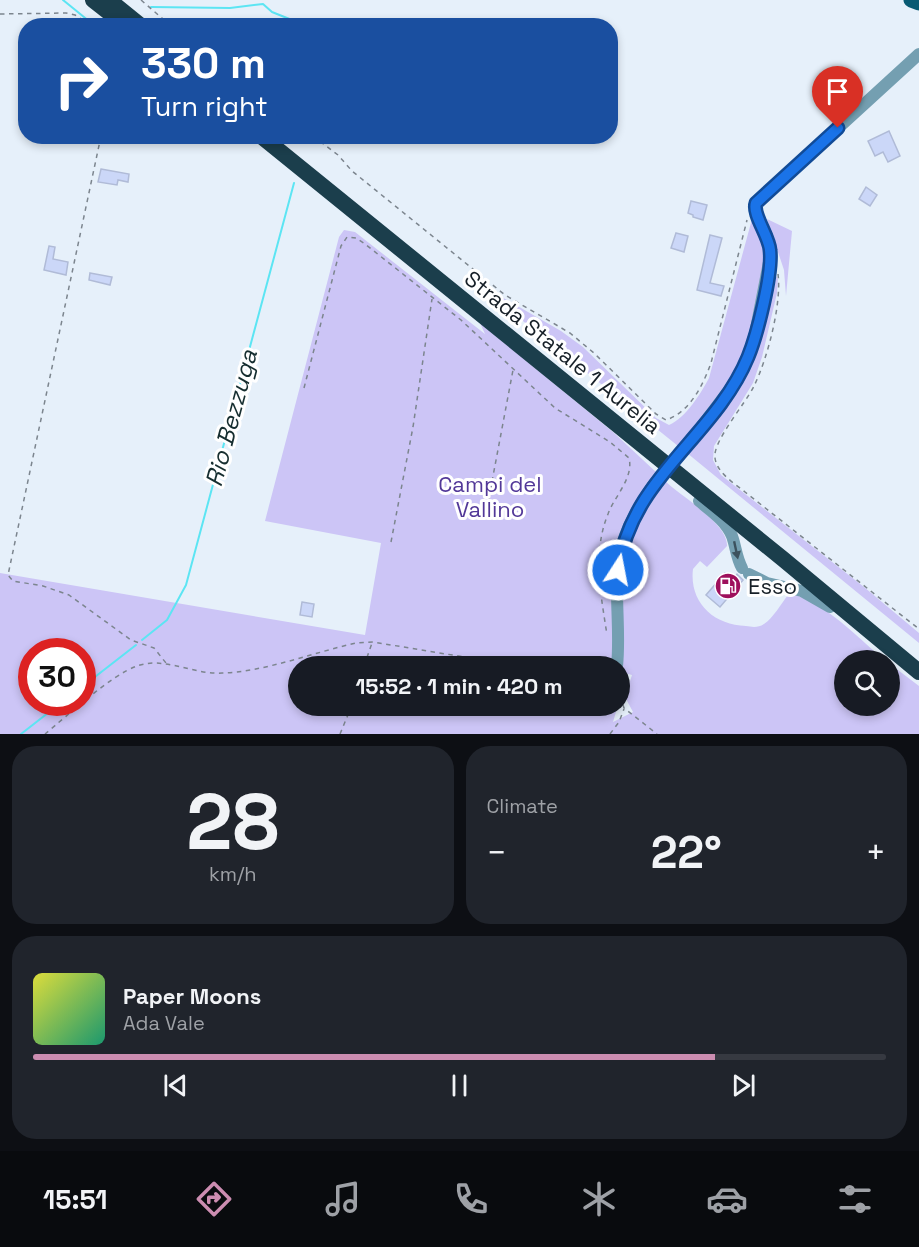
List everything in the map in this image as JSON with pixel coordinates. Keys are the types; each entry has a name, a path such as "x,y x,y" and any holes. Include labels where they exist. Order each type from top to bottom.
{"highway":[{"path":"93,0 114,18"},
{"path":"110,0 131,18"},
{"name":"Strada Statale 1 Aurelia","path":"271,144 919,672"},
{"name":"Strada Statale 1 Aurelia","path":"288,144 919,657"}],"main road":[{"path":"911,0 919,3"}],"street":[{"path":"617,656 621,552 639,507 653,485 735,382 749,355 770,264 769,243 754,210 760,198 919,54"},
{"path":"676,473 692,496 729,528 736,557 745,571 767,582 802,591 821,600 892,649"}],"path":[{"path":"141,0 162,18"},
{"path":"0,14 66,12 80,18"},
{"path":"99,144 8,575 13,581 43,586 69,595 123,635 154,648 166,663"},
{"path":"324,144 338,155 352,171 505,295 570,333 594,352 656,414 666,420 685,408 703,384 711,363 747,222 754,210"},
{"path":"304,388 341,246 347,237 356,238 461,320 555,408 610,442 628,458 628,476 607,515 600,541 600,587 607,636"},
{"path":"770,264 777,272 779,288 760,372 750,395 715,448 716,462 721,471 745,492 919,629"},
{"path":"391,542 413,426 433,298"},
{"path":"487,508 513,369"},
{"path":"368,656 373,642"},
{"path":"45,734 124,671 145,663 166,663 197,671 222,673 357,643 373,642 458,656"},
{"path":"630,713 657,734"},
{"path":"340,734 347,716"},
{"path":"610,734 621,716"}],"green space":[{"path":"752,219 762,233 766,259 743,360 709,410 678,446 513,313 500,296 561,331 583,347 656,418 669,425 687,411 709,378"},
{"path":"767,219 792,231 786,296 784,270"},
{"name":"Campi del Vallino","path":"344,230 355,232 485,334 480,323 613,432 657,473 627,519 615,656 288,656 288,716 615,716 613,722 630,716 633,712 630,706 632,675 630,674 630,656 621,656 625,561 628,543 637,521 664,480 712,519 725,537 727,546 707,567 700,561 693,569 695,592 706,610 734,625 755,627 762,625 774,615 788,595 799,596 825,610 872,650 834,650 834,716 900,716 900,672 919,686 919,734 0,734 0,573 365,635 381,543 265,521 339,237"},
{"path":"773,272 778,279 777,293 762,357 753,383 714,446 713,460 721,475 919,633 919,643 687,453 739,385"}],"building":[{"path":"889,131 900,156 888,162 883,152 875,156 868,141"},
{"path":"101,169 129,174 128,182 118,180 117,185 98,182"},
{"path":"866,187 877,195 870,206 859,199"},
{"path":"691,201 707,205 703,220 688,213"},
{"path":"676,233 688,236 684,252 671,248"},
{"path":"710,235 722,238 710,283 724,286 721,296 697,290"},
{"path":"49,246 55,247 53,259 68,262 66,275 44,270"},
{"path":"90,273 112,277 110,285 89,280"},
{"path":"725,573 733,579 737,574 743,580 720,607 706,595"},
{"path":"302,602 314,604 312,617 300,615"}],"waterway":[{"path":"63,0 85,18"},
{"name":"Rio Bezzuga","path":"263,4 272,12 287,18"},
{"path":"151,7 230,8 263,4"},
{"name":"Rio Bezzuga","path":"142,640 167,620 186,585 294,183"},
{"name":"Rio Bezzuga","path":"96,676 136,645"},
{"name":"Rio Bezzuga","path":"21,734 44,716"}],"place":[{"name":"Esso","path":"728,586"}],"route":[{"path":"618,570 625,537 639,507 653,485 735,382 749,355 771,252 754,207 760,198 838,128"}]}
